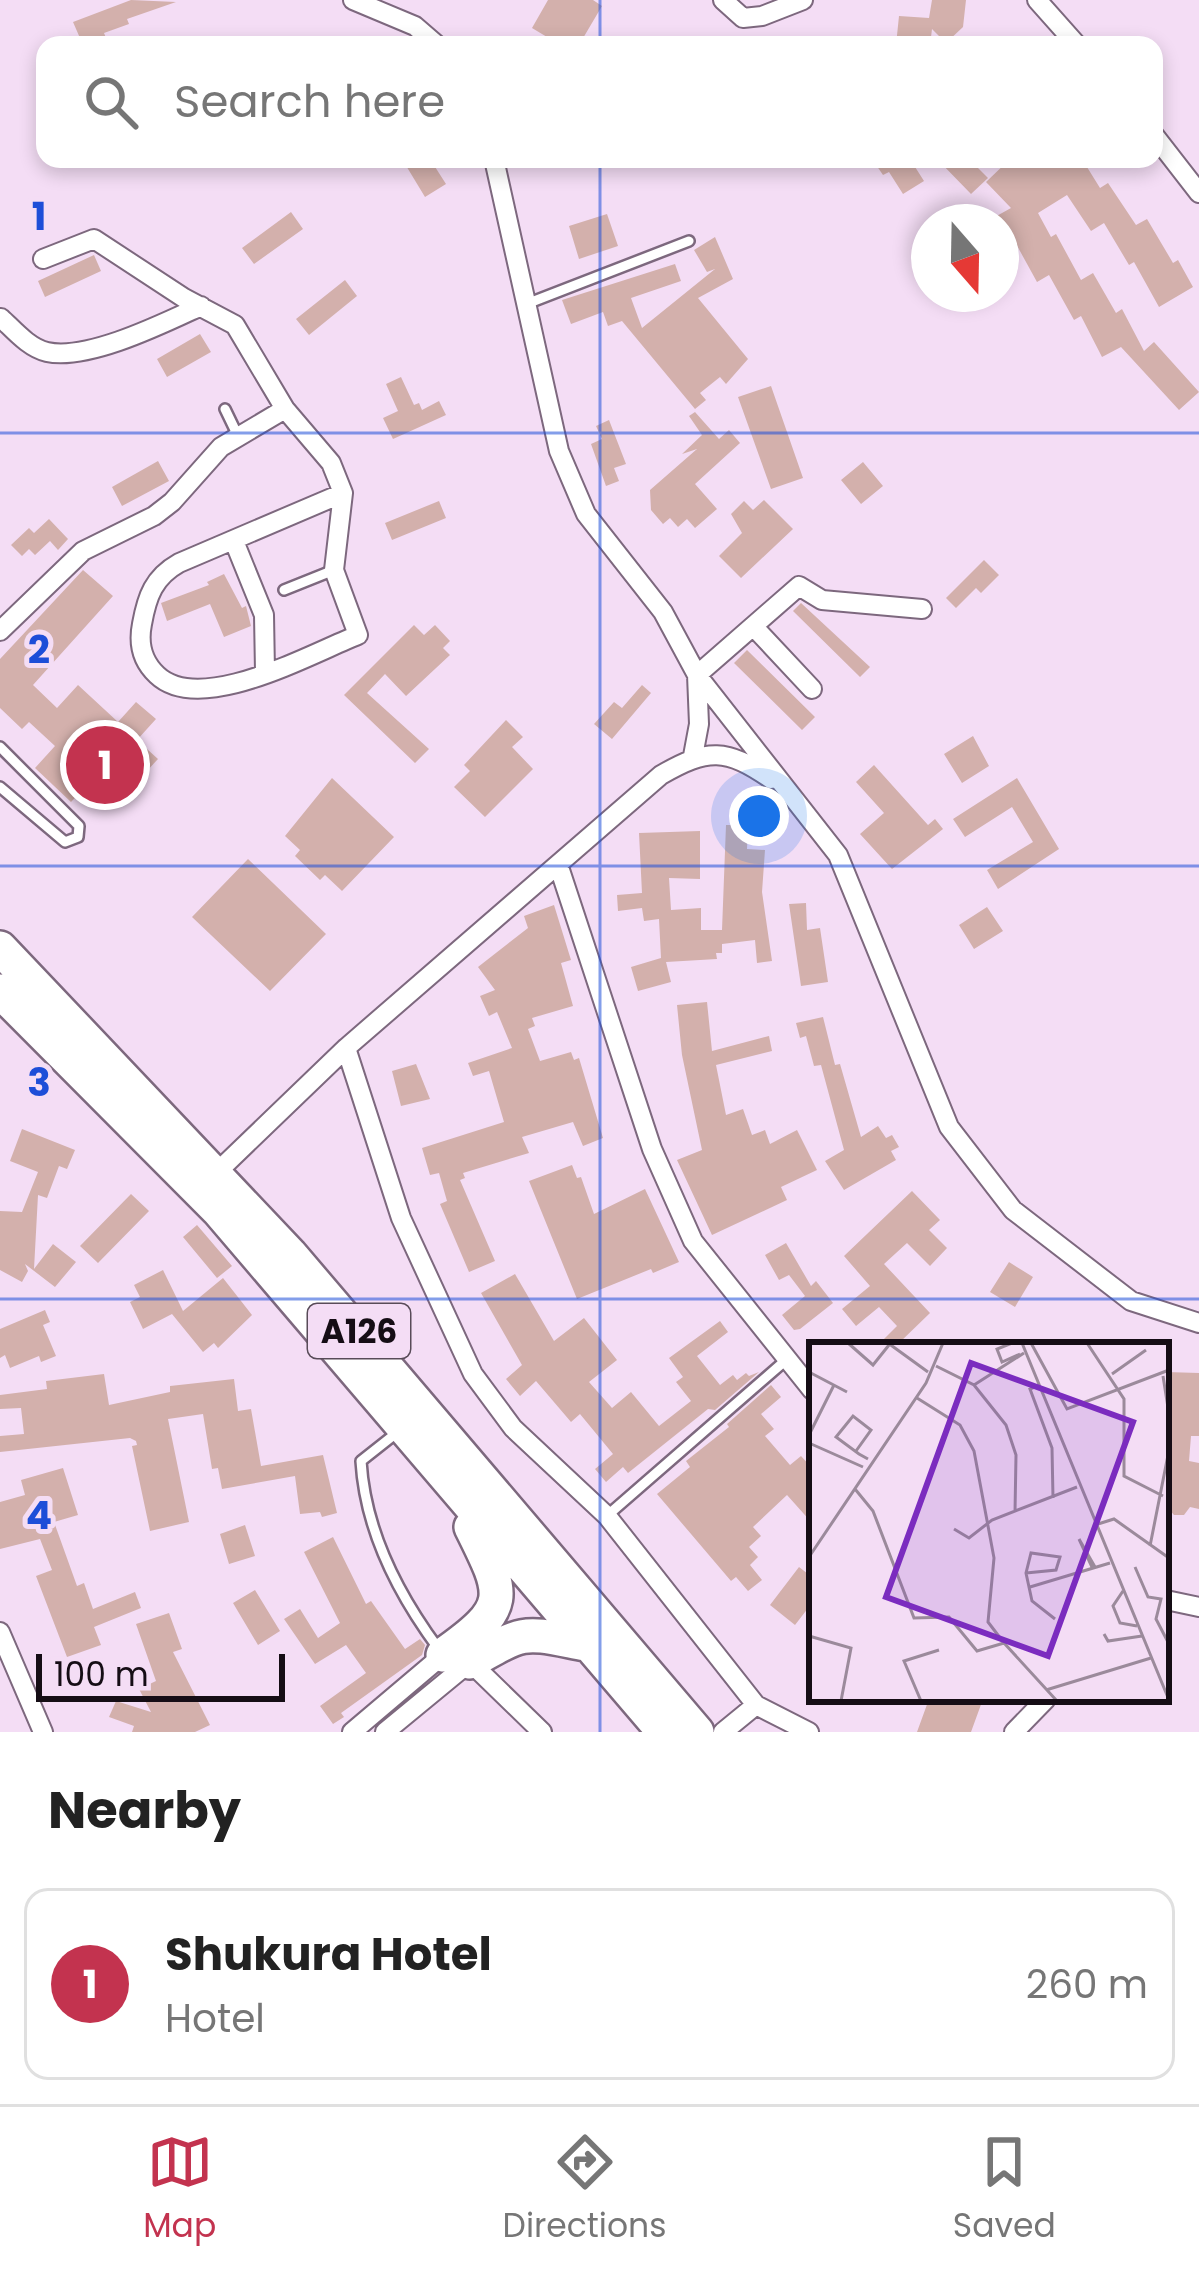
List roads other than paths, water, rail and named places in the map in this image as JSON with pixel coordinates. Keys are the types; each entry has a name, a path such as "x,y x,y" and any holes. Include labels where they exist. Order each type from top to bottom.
{"highway":[{"name":"A126","path":"0,948 381,1357 697,1732"},
{"name":"A126","path":"0,991 218,1210 664,1732"},
{"path":"446,1477 494,1572 498,1592 494,1610 456,1658"},
{"path":"456,1658 540,1633 586,1645"}],"street":[{"path":"353,0 415,26 427,36"},
{"path":"722,0 743,18 763,16 803,0"},
{"path":"1037,0 1069,36"},
{"path":"1163,147 1199,193"},
{"path":"496,168 559,451 586,514 663,612 698,675 838,855 949,1127 1013,1210 1131,1301 1199,1323"},
{"path":"43,260 94,239 236,325 285,409 331,463 343,493 334,570 358,635 213,690 183,690 154,672 141,649 144,612 157,579 179,563 343,493"},
{"path":"2,318 44,352 62,352 152,329 201,306"},
{"path":"0,631 83,551 154,516 221,447 285,409"},
{"path":"154,516 163,538"},
{"path":"234,542 264,615 265,672"},
{"path":"698,675 799,586 822,600 922,609"},
{"path":"754,627 812,688"},
{"path":"693,756 699,724 698,675"},
{"path":"214,1176 346,1048 661,775 693,756 720,753 748,763 790,792"},
{"path":"559,867 652,1148 693,1241 809,1387"},
{"path":"346,1048 401,1219 473,1374 513,1428 607,1516 757,1705 809,1732"},
{"path":"1169,1601 1199,1606"},
{"path":"0,1631 43,1732"},
{"path":"352,1732 456,1658"},
{"path":"385,1732 456,1658"},
{"path":"456,1658 542,1732"},
{"path":"1014,1732 1043,1702"},
{"path":"724,1732 757,1705"}],"lane":[{"path":"529,302 689,241"},
{"path":"225,409 238,436"},
{"path":"284,590 334,570"},
{"path":"0,747 22,767 79,826 78,837 65,842 1,788 22,767"},
{"path":"607,1516 785,1360"},
{"path":"403,1428 361,1461 362,1489 407,1607 456,1658"}],"place":[{"name":"Shukura Hotel","path":"105,765"}]}
